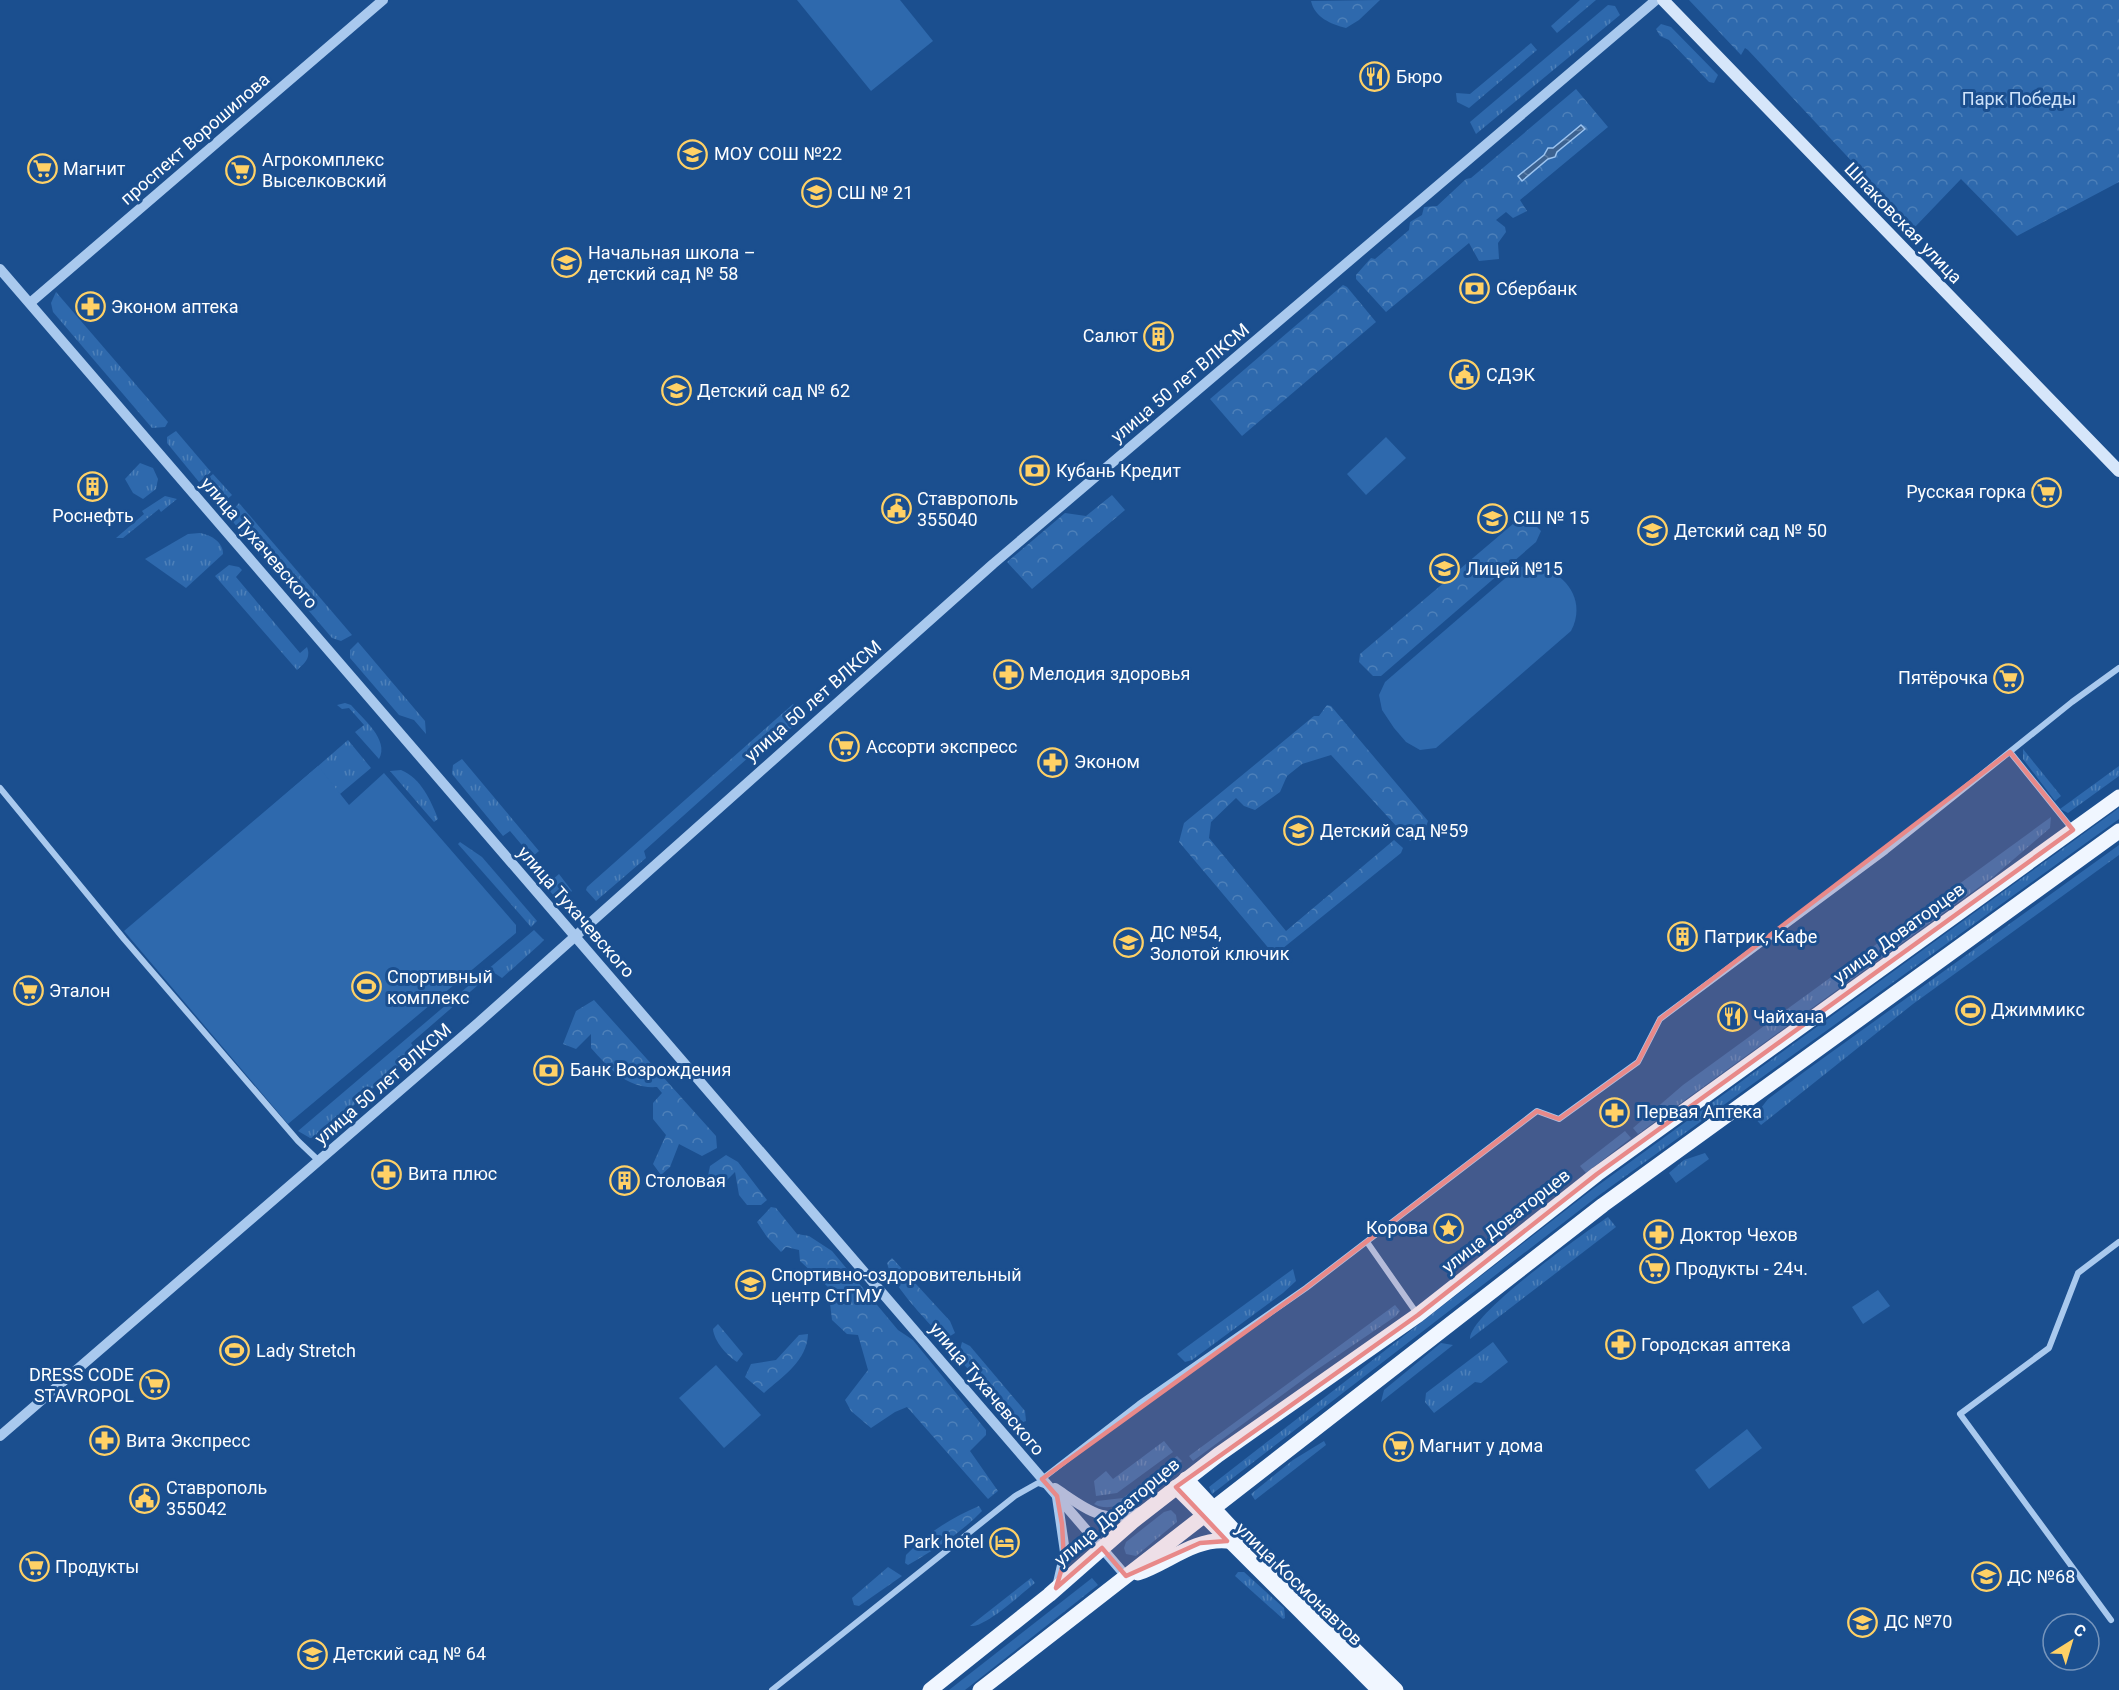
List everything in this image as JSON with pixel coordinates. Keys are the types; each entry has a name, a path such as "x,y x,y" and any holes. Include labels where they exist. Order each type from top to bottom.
{"main road":[{"name":"Шпаковская улица","path":"1663,0 2119,471"},
{"name":"улица Доваторцев","path":"930,1690 1181,1483 1418,1315 1606,1167 2119,797"},
{"path":"980,1690 1126,1576 1202,1509 1236,1489 1603,1205 2119,831"},
{"path":"1181,1483 1202,1509 1232,1537"},
{"path":"1232,1537 1230,1509 1236,1489"},
{"path":"1126,1576 1150,1569 1200,1543 1232,1537"},
{"name":"улица Космонавтов","path":"1232,1537 1379,1690"},
{"name":"улица Космонавтов","path":"1232,1537 1396,1690"}],"street":[{"name":"проспект Ворошилова","path":"30,303 383,0"},
{"name":"улица 50 лет ВЛКСМ","path":"0,1436 319,1161 993,564 1656,0"},
{"name":"улица Тухачевского","path":"0,269 1126,1576"},
{"path":"1045,1483 1139,1404 1367,1242 1537,1111 1559,1119 1638,1062 1660,1019 1886,851 2119,668"},
{"path":"2010,752 2073,830"},
{"path":"0,788 132,948 292,1134 319,1161"},
{"path":"1367,1242 1418,1315"},
{"path":"2111,1620 1960,1414 2049,1348 2078,1273 2119,1242"},
{"path":"772,1690 1015,1496 1038,1483 1045,1483 1098,1516 1119,1516 1150,1508"},
{"path":"1056,1588 1065,1552 1057,1496"}],"highlighted area":[{"path":"2010,752 2073,830 1597,1174 1418,1315 1176,1487 1227,1541 1200,1543 1126,1576 1102,1548 1056,1588 1064,1561 1062,1524 1057,1496 1042,1479 1306,1288 1537,1111 1559,1119 1638,1062 1660,1019"}],"green space":[{"path":"797,0 900,0 933,41 871,91"},
{"path":"1380,0 1359,20 1346,28 1320,16 1311,1"},
{"path":"1580,0 1596,0 1557,33 1551,26"},
{"name":"Парк Победы","path":"1689,0 2119,0 2119,182 2017,236 1961,179 1914,228 1748,50 1745,48 1741,55"},
{"path":"1608,5 1615,6 1620,15 1476,134 1470,122"},
{"path":"1661,24 1671,27 1718,75 1714,83 1709,82 1669,40 1660,36 1656,29"},
{"path":"1531,43 1537,50 1469,108 1457,102 1456,93 1470,94"},
{"path":"1576,89 1608,127 1520,200 1527,211 1513,218 1506,212 1496,220 1505,227 1506,232 1498,243 1499,259 1479,261 1469,243 1386,312 1356,279 1356,275 1371,258 1375,259 1409,230 1410,222 1422,215 1424,207 1437,206 1466,179 1471,178"},
{"path":"1343,285 1376,322 1242,436 1210,399"},
{"path":"56,292 168,422 165,427 152,428 53,312 51,303"},
{"path":"176,431 211,472 199,482 167,443 167,437"},
{"path":"1386,437 1406,458 1366,495 1347,474"},
{"path":"140,463 153,468 158,479 156,489 143,499 133,493 125,479"},
{"path":"213,474 232,495 224,502 216,502 201,484"},
{"path":"1112,495 1125,510 1032,589 1007,562 1065,513 1086,516"},
{"path":"165,496 177,499 161,512 159,509 123,538 116,538 144,514 142,511"},
{"path":"239,503 352,635 341,641 332,638 228,516"},
{"path":"1520,518 1529,519 1541,531 1536,542 1381,676 1373,676 1359,662 1360,654"},
{"path":"200,533 216,540 223,554 186,588 145,559 188,534"},
{"path":"229,565 242,570 236,577 300,653 307,647 308,657 297,670 215,576"},
{"path":"1529,565 1552,572 1569,587 1576,608 1571,631 1436,748 1420,750 1406,742 1382,710 1379,695 1385,682 1517,568"},
{"path":"358,642 425,721 426,734 414,720 399,715 350,658 350,650"},
{"path":"345,703 351,705 378,737 381,744 379,759 355,732 364,725 349,708 342,709 337,705"},
{"path":"793,704 801,713 800,720 785,734 779,730 644,851 646,858 596,901 586,890 587,887"},
{"path":"1327,705 1331,706 1428,821 1424,832 1410,841 1331,755 1302,764 1287,776 1280,792 1255,810 1244,806 1236,798 1211,822 1209,838 1286,931 1394,840 1403,848 1401,853 1277,953 1271,951 1179,842 1184,823 1314,716 1319,716"},
{"path":"348,740 371,768 340,794 210,860"},
{"path":"2023,749 2061,796 2055,801 2023,759"},
{"path":"462,759 539,851 532,857 510,831 503,836 452,774 453,765"},
{"path":"318,766 349,805 384,773 516,925 516,933 288,1124 124,931"},
{"path":"2119,766 2119,776 2068,813 2060,809"},
{"path":"401,770 420,784 438,819 434,822 390,771"},
{"path":"2119,808 2119,819 1598,1196 1212,1494 1209,1487 1593,1189"},
{"path":"2051,817 2050,828 1993,877 1638,1134 1633,1128 1683,1085"},
{"path":"460,842 482,857 537,921 531,927 458,844"},
{"path":"2119,845 2119,855 1913,1004 1761,1125 1754,1117 1768,1099 1804,1072"},
{"path":"540,865 552,880 559,874 572,891 559,902 538,877"},
{"path":"534,930 544,940 539,945 502,978 493,972 411,1043 416,1050 318,1137 310,1138 298,1131"},
{"path":"594,1000 716,1136 717,1148 702,1156 679,1144 670,1167 661,1175 653,1164 666,1135 653,1119 653,1103 662,1093 657,1087 637,1085 612,1070 591,1048 591,1034 576,1049 563,1044 576,1011"},
{"path":"1625,1131 1631,1138 1586,1173 1580,1166"},
{"path":"1705,1153 1709,1159 1676,1183 1669,1173 1684,1160"},
{"path":"726,1155 738,1162 767,1200 761,1205 747,1205 739,1195 735,1172 724,1183 712,1185 708,1176 710,1166"},
{"path":"771,1207 776,1208 797,1234 809,1236 832,1251 898,1330 913,1340 986,1430 986,1435 970,1451 998,1491 988,1499 907,1407 871,1428 851,1411 845,1400 868,1370 858,1335 847,1334 832,1320 828,1287 800,1261 799,1250 786,1247 781,1252 767,1237 757,1222"},
{"path":"1608,1217 1616,1227 1470,1339 1474,1327 1507,1294 1576,1239"},
{"path":"892,1258 950,1321 955,1333 944,1340 911,1303 890,1273 887,1263"},
{"path":"1293,1269 1296,1281 1283,1293 1192,1360 1185,1362 1177,1354"},
{"path":"1878,1290 1890,1306 1863,1324 1852,1307"},
{"path":"1395,1305 1400,1311 1396,1316 1312,1373 1193,1461 1189,1456"},
{"path":"718,1324 743,1354 737,1362 718,1343 713,1329"},
{"path":"808,1334 807,1344 799,1360 764,1393 745,1377 751,1364 776,1360 799,1335"},
{"path":"962,1342 970,1346 1025,1411 1026,1421 1018,1424 958,1358"},
{"path":"1493,1342 1508,1362 1481,1383 1475,1382 1434,1413 1425,1402 1426,1393"},
{"path":"1441,1343 1453,1345 1381,1402 1384,1390"},
{"path":"716,1365 761,1415 724,1448 679,1398"},
{"path":"1747,1429 1762,1448 1709,1489 1695,1470"},
{"path":"1164,1441 1173,1452 1117,1493 1096,1496 1094,1481 1106,1471 1113,1479"},
{"path":"1324,1441 1326,1445 1255,1500 1251,1494 1293,1460"},
{"path":"1177,1456 1182,1461 1152,1486 1129,1501 1117,1506 1105,1507 1094,1504 1097,1501 1123,1498"},
{"path":"979,1506 982,1511 956,1534 908,1565 905,1563 906,1555 931,1533"},
{"path":"1171,1510 1176,1515 1177,1522 1136,1556 1126,1554 1124,1548 1126,1542 1164,1512"},
{"path":"888,1567 902,1576 859,1606 854,1605 852,1598"},
{"path":"1238,1572 1244,1572 1284,1608 1285,1618 1283,1619 1235,1576"},
{"path":"1031,1578 1035,1583 1003,1609 985,1622 970,1626"},
{"path":"1092,1578 1098,1585 965,1690 949,1690"}],"water":[{"path":"1581,125 1585,129 1557,152 1555,157 1548,159 1522,181 1518,176 1544,155 1548,148 1553,148"}],"place":[{"name":"Бюро","path":"1375,77"},
{"name":"МОУ СОШ №22","path":"693,154"},
{"name":"Магнит","path":"42,169"},
{"name":"Агрокомплекс Выселковский","path":"241,170"},
{"name":"СШ № 21","path":"816,193"},
{"name":"Начальная школа – детский сад № 58","path":"567,263"},
{"name":"Сбербанк","path":"1475,289"},
{"name":"Эконом аптека","path":"90,307"},
{"name":"Салют","path":"1159,336"},
{"name":"СДЭК","path":"1465,375"},
{"name":"Детский сад № 62","path":"676,391"},
{"name":"Кубань Кредит","path":"1035,471"},
{"name":"Роснефть","path":"93,487"},
{"name":"Русская горка","path":"2047,492"},
{"name":"Ставрополь 355040","path":"896,509"},
{"name":"СШ № 15","path":"1492,518"},
{"name":"Детский сад № 50","path":"1653,531"},
{"name":"Лицей №15","path":"1445,569"},
{"name":"Мелодия здоровья","path":"1008,674"},
{"name":"Пятёрочка","path":"2009,678"},
{"name":"Ассорти экспресс","path":"845,747"},
{"name":"Эконом","path":"1053,762"},
{"name":"Детский сад №59","path":"1299,831"},
{"name":"Патрик, Кафе","path":"1683,937"},
{"name":"ДС №54, Золотой ключик","path":"1129,943"},
{"name":"Спортивный комплекс","path":"366,987"},
{"name":"Эталон","path":"28,991"},
{"name":"Джиммикс","path":"1970,1010"},
{"name":"Чайхана","path":"1732,1017"},
{"name":"Банк Возрождения","path":"549,1070"},
{"name":"Первая Аптека","path":"1615,1112"},
{"name":"Вита плюс","path":"387,1174"},
{"name":"Столовая","path":"624,1181"},
{"name":"Корова","path":"1449,1228"},
{"name":"Доктор Чехов","path":"1659,1235"},
{"name":"Продукты - 24ч.","path":"1654,1269"},
{"name":"Спортивно-оздоровительный центр СтГМУ","path":"750,1285"},
{"name":"Городская аптека","path":"1620,1345"},
{"name":"Lady Stretch","path":"235,1351"},
{"name":"DRESS CODE STAVROPOL","path":"155,1385"},
{"name":"Вита Экспресс","path":"105,1441"},
{"name":"Магнит у дома","path":"1398,1446"},
{"name":"Ставрополь 355042","path":"145,1498"},
{"name":"Park hotel","path":"1005,1542"},
{"name":"Продукты","path":"34,1567"},
{"name":"ДС №68","path":"1986,1577"},
{"name":"ДС №70","path":"1863,1622"},
{"name":"Детский сад № 64","path":"312,1654"}]}
